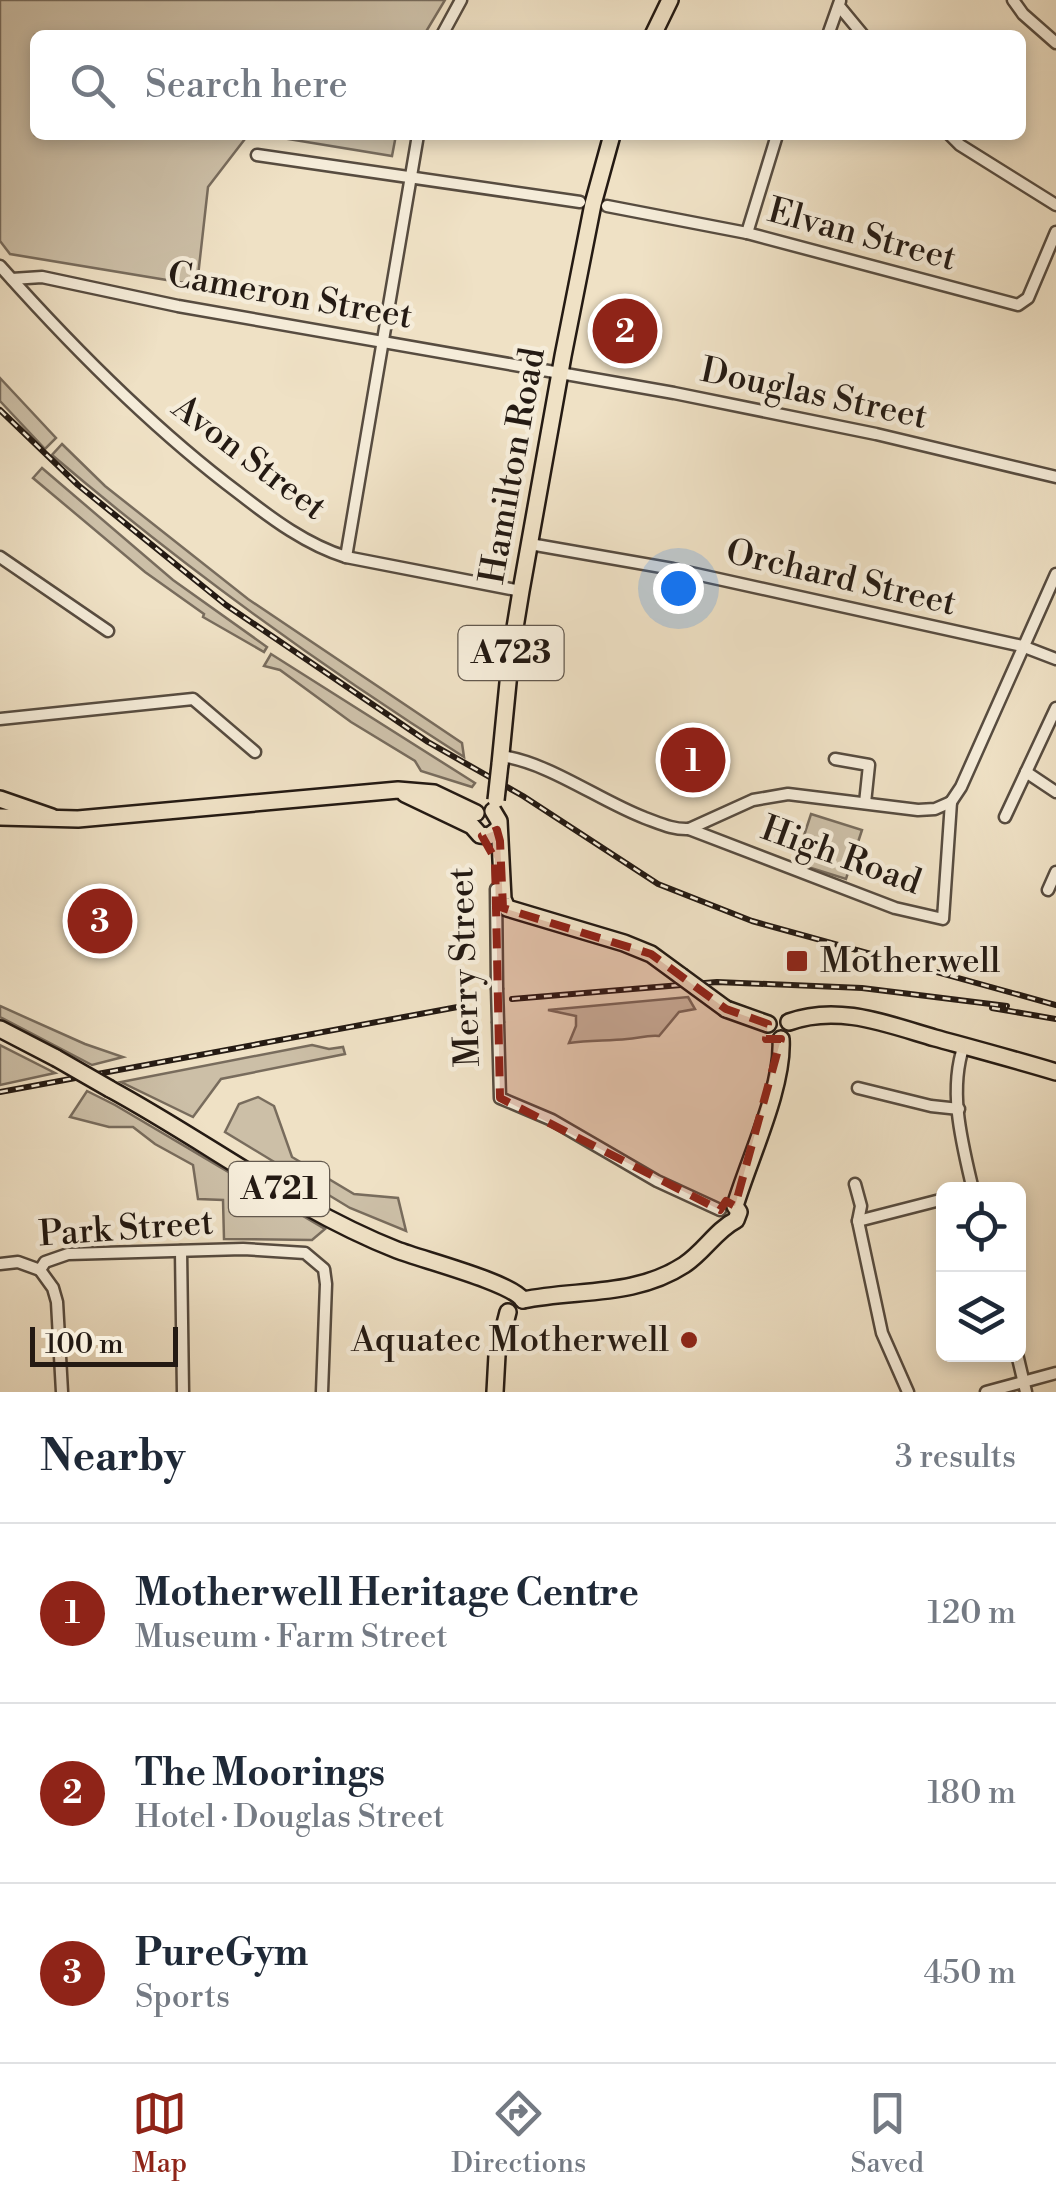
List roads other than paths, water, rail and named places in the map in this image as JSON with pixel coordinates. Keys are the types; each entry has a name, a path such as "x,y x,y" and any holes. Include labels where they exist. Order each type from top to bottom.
{"main road":[{"path":"655,30 670,0"},
{"name":"Hamilton Road","path":"611,140 560,372 521,592 501,760 486,819 503,852 503,899 507,908 651,954 726,1010 768,1024"},
{"path":"0,818 60,820 398,790 434,793 486,819"},
{"path":"0,799 60,820"},
{"path":"781,1039 772,1036 768,1024 778,1016 789,1022 807,1016 847,1016 1056,1072"},
{"path":"781,1039 789,1032 789,1022"},
{"name":"A721","path":"0,1029 328,1217 395,1249 478,1276 511,1302"},
{"path":"495,1392 497,1354 511,1302 559,1294 609,1292 657,1279 686,1264 727,1213 750,1168 770,1100 781,1039"}],"street":[{"path":"445,30 461,0"},
{"path":"1013,0 1022,14 1056,43"},
{"path":"830,30 840,3"},
{"path":"840,3 859,30"},
{"path":"346,556 417,140"},
{"path":"747,233 775,140"},
{"path":"955,140 1056,205"},
{"path":"257,156 580,202"},
{"name":"Elvan Street","path":"608,206 747,233 1018,305 1028,298 1056,232"},
{"name":"Avon Street","path":"0,266 114,385 180,447 285,527 331,552 521,592"},
{"name":"Cameron Street","path":"12,279 42,276 178,306 560,372"},
{"name":"Douglas Street","path":"560,372 876,434 1056,478"},
{"name":"Orchard Street","path":"530,544 674,568 1022,646 1056,659"},
{"path":"0,557 108,630"},
{"path":"690,829 764,796 788,794 918,810 935,809 951,802 961,788 1056,574"},
{"path":"0,719 194,699 255,752"},
{"path":"1005,817 1056,708"},
{"path":"835,759 869,765 865,804"},
{"name":"High Road","path":"501,760 530,762 616,807 670,828 690,829 895,908 942,919 951,802"},
{"path":"1026,772 1056,792"},
{"name":"Merry Street","path":"486,819 496,859 500,1098 552,1120 626,1163 727,1213"},
{"path":"1048,890 1056,872"},
{"path":"964,1045 956,1066 972,1182"},
{"path":"858,1088 959,1109"},
{"path":"855,1184 861,1206 858,1221 882,1333 908,1392"},
{"path":"858,1221 936,1201"},
{"name":"Park Street","path":"0,1264 18,1262 40,1270 45,1262 68,1254 242,1249 305,1253 324,1269 326,1284 322,1392"},
{"path":"180,1251 182,1392"},
{"path":"40,1270 53,1288 57,1302 62,1392"},
{"path":"1019,1362 1025,1387"},
{"path":"986,1392 1025,1387 1056,1373"}],"railway":[{"path":"0,410 78,485 226,605 428,742 523,796 658,884 752,921 1056,1005"},
{"path":"512,999 717,982 862,988 1007,1006"},
{"path":"0,1092 463,1006"},
{"path":"992,1008 1056,1019"}],"place":[{"name":"The Moorings","path":"625,331"},
{"name":"Motherwell Heritage Centre","path":"693,760"},
{"name":"PureGym","path":"100,921"},
{"name":"Motherwell","path":"797,961"},
{"name":"Aquatec Motherwell","path":"689,1340"}]}
